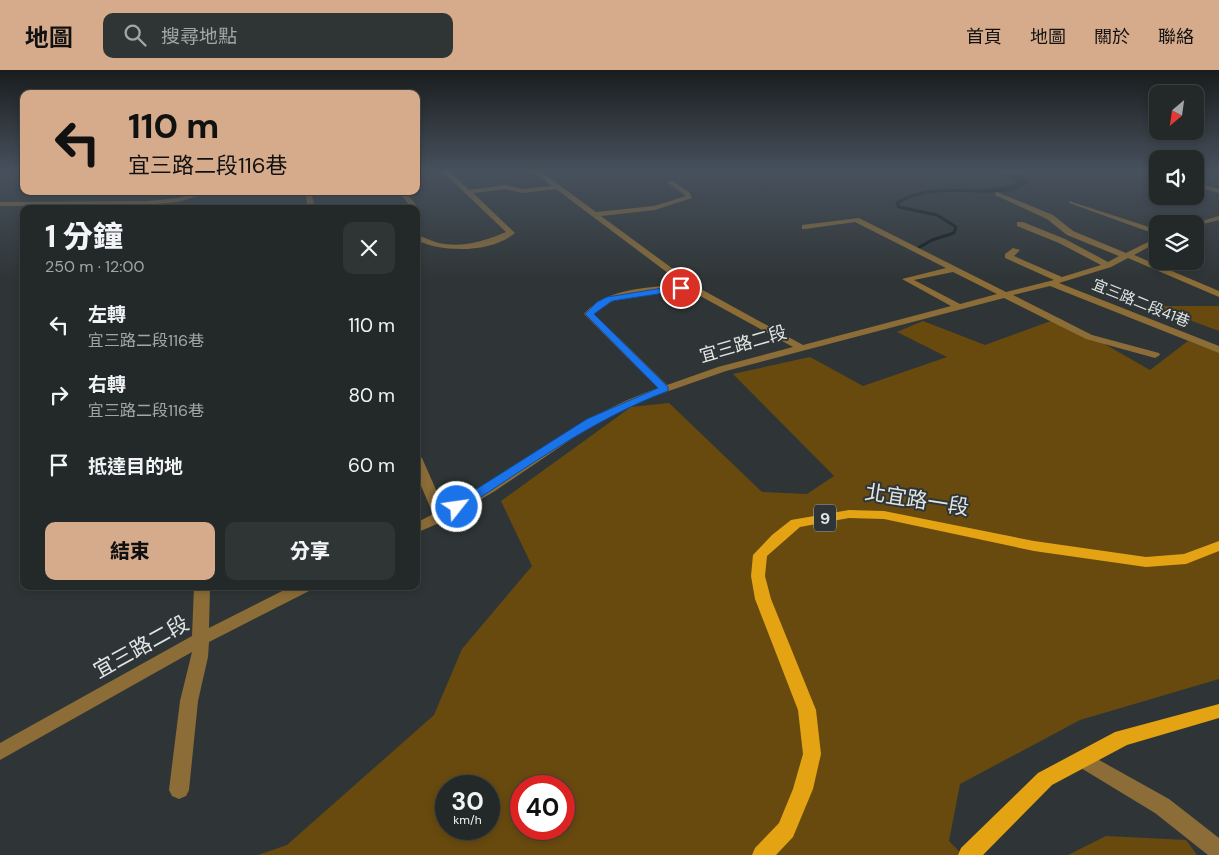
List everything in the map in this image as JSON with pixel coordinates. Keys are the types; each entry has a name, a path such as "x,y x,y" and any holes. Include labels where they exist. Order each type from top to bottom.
{"main road":[{"name":"北宜路一段","path":"762,855 786,830 804,789 812,754 808,710 763,599 758,576 760,555 796,523 849,514 884,515 946,526 1034,546 1146,562 1186,559 1219,546"},
{"path":"968,855 1045,779 1122,738 1219,711"}],"street":[{"path":"420,239 433,246 443,248 470,246 511,233 486,208"},
{"path":"587,208 692,288 801,348"},
{"path":"596,214 656,208"},
{"path":"1028,208 1050,217 1070,233 1219,294"},
{"path":"1087,208 1149,230"},
{"path":"1204,222 1219,218"},
{"path":"805,227 856,220 1090,337 1155,355"},
{"path":"1020,224 1062,241 1108,265"},
{"name":"宜三路二段","path":"420,528 490,488 591,422 639,398 722,369 1056,282 1108,265 1149,244"},
{"name":"宜三路二段41巷","path":"1016,250 1008,256 1056,282 1219,350"},
{"path":"955,269 906,279 959,307"},
{"path":"665,389 589,314 600,304 610,299 670,288 692,288"},
{"path":"420,467 441,517"},
{"path":"179,790 189,701 200,657 202,590"},
{"name":"宜三路二段","path":"0,752 199,640 298,590"},
{"path":"1083,758 1162,806 1219,851"}],"shaded area":[{"path":"1152,306 1219,306 1219,331"},
{"path":"1059,318 1150,370 1188,341 1219,352 1219,679 1080,720 960,784 949,841 963,855 258,855 287,845 434,715 462,649 532,566 501,501 631,407 669,403 762,492 807,494 834,476 733,374 810,357 863,386 947,357 897,332 923,321 985,345"},
{"path":"1106,836 1186,840 1197,855 1068,855"}],"waterway":[{"path":"902,208 937,215 956,227 954,233 932,240 918,248"}],"route":[{"path":"457,507 490,488 591,422 639,398 665,389 589,314 600,304 610,299 670,288 681,288"}]}
